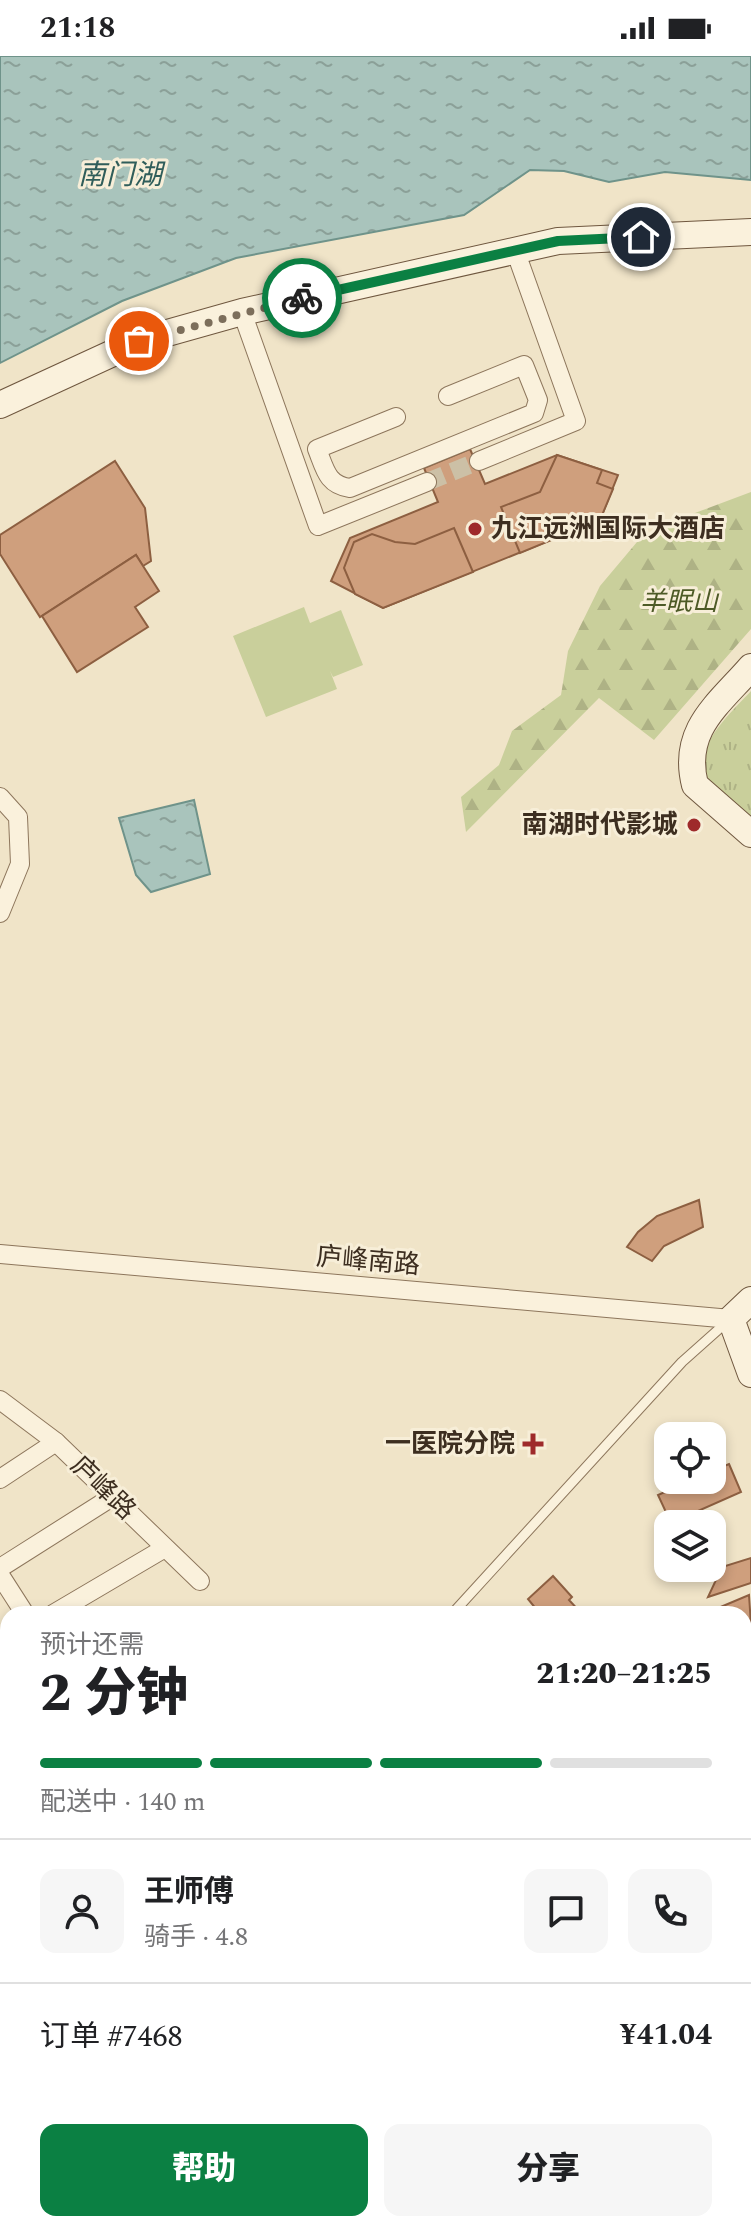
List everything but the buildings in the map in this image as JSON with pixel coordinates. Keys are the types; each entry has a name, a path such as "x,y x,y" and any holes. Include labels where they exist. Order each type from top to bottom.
{"street":[{"path":"0,405 139,341 242,312 558,241 751,232"},
{"path":"479,461 576,421 515,250"},
{"path":"242,312 318,526 427,482"},
{"path":"448,396 524,365 538,400 534,413 542,435"},
{"path":"396,417 317,449 329,479 337,487 350,488 534,413"},
{"path":"350,488 359,510"},
{"path":"751,667 705,721 690,751 695,785 751,834"},
{"path":"0,797 18,817 20,864 0,913"},
{"name":"庐峰南路","path":"0,1254 731,1319"},
{"path":"751,1300 731,1319 751,1374"},
{"name":"庐峰路","path":"0,1400 56,1442 200,1581"},
{"path":"0,1479 56,1442"},
{"path":"0,1568 112,1497"},
{"path":"67,1606 165,1548"},
{"path":"0,1575 20,1606"}],"lane":[{"path":"459,1606 682,1362 731,1319"}],"green space":[{"name":"羊眠山","path":"751,492 751,629 654,740 599,698 466,832 461,797 499,765 512,731 561,695 568,651 600,586 637,542 687,516"},
{"path":"304,607 310,623 341,610 363,665 333,677 330,671 337,689 266,717 233,636"},
{"path":"751,691 751,821 710,782 704,770 704,758 715,732"}],"water":[{"name":"南门湖","path":"0,56 751,56 751,180 665,172 609,182 564,171 530,170 464,215 236,258 122,301 0,363"},
{"path":"194,800 210,874 151,892 136,875 119,818"}],"tunnel":[{"path":"427,482 479,461"}],"way so far":[{"path":"139,341 302,298"}],"place":[{"name":"九江远洲国际大酒店","path":"475,529"},
{"name":"南湖时代影城","path":"694,825"},
{"name":"一医院分院","path":"533,1444"}],"route":[{"path":"302,298 558,241 641,237"}]}
